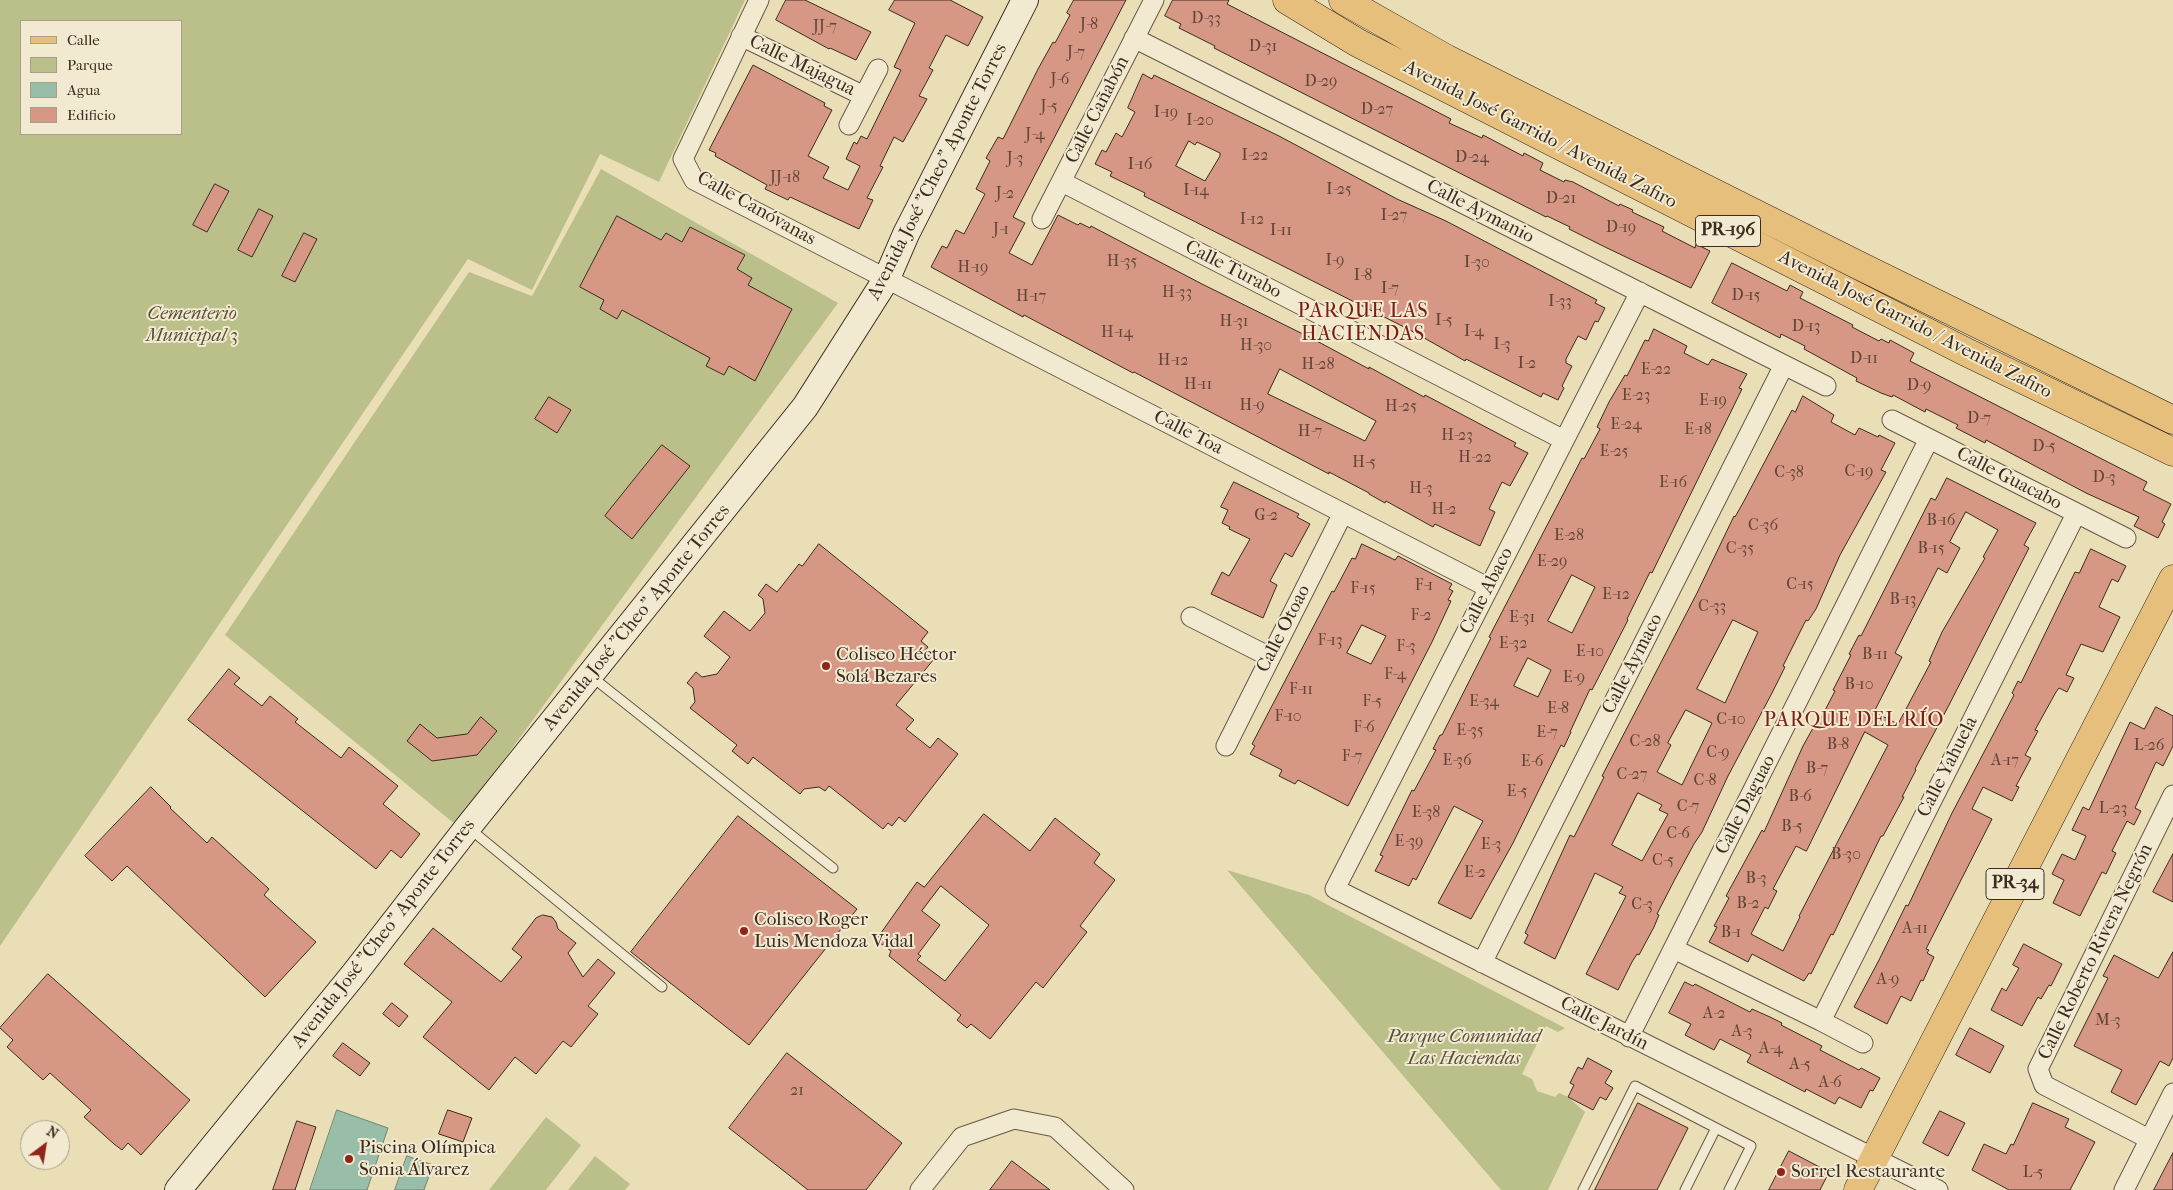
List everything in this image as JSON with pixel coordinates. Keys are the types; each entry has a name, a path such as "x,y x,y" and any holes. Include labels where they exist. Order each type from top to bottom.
{"main road":[{"name":"Avenida José Garrido / Avenida Zafiro","path":"1287,0 1367,47 1966,352 2173,452"},
{"name":"Avenida José Garrido / Avenida Zafiro","path":"1343,0 1447,59 2173,420"},
{"name":"PR-34","path":"1858,1190 2173,579"}],"street":[{"name":"Calle Canóvanas","path":"759,0 683,159 694,180 887,278"},
{"name":"Avenida José \"Cheo\" Aponte Torres","path":"178,1190 354,974 468,827 806,407 887,278 906,234 1025,0"},
{"name":"Calle Cañabón","path":"1042,219 1154,0"},
{"name":"Calle Majagua","path":"741,36 864,96"},
{"name":"Calle Aymanio","path":"1134,38 1826,386"},
{"path":"849,125 878,68"},
{"name":"Calle Turabo","path":"1062,182 1564,440"},
{"name":"Calle Toa","path":"887,278 1489,588"},
{"name":"Calle Abaco","path":"1335,889 1640,292"},
{"name":"Calle Aymaco","path":"1482,963 1784,365"},
{"name":"Calle Guacabo","path":"1892,420 2126,538"},
{"name":"Calle Daguao","path":"1629,1037 1929,438"},
{"name":"Calle Otoao","path":"1226,746 1343,513"},
{"name":"Calle Yahuela","path":"1821,1021 2076,514"},
{"path":"1191,617 1270,657"},
{"name":"Calle Roberto Rivera Negrón","path":"2149,1139 2044,1085 2038,1069 2173,795"},
{"name":"Calle Jardín","path":"1335,889 1938,1190"},
{"path":"1674,948 1863,1043"},
{"path":"2124,1190 2173,1093"},
{"path":"920,1190 962,1137 1014,1119 1055,1128 1124,1190"}],"lane":[{"path":"590,676 833,868"},
{"path":"468,827 662,987"},
{"path":"1583,1190 1634,1086 1751,1146 1729,1190"},
{"path":"1685,1190 1716,1128"}],"green space":[{"name":"Cementerio Municipal 3","path":"0,0 745,0 659,182 600,154 532,290 468,259 0,946"},
{"path":"601,169 838,303 456,825 225,635 469,272 532,296"},
{"name":"Parque Comunidad Las Haciendas","path":"1227,870 1309,895 1565,1028 1558,1032 1546,1026 1522,1074 1532,1079 1537,1091 1555,1097 1559,1093 1568,1097 1585,1112 1548,1190 1501,1190"},
{"path":"546,1117 581,1145 546,1190 489,1190"},
{"path":"595,1156 630,1184 625,1190 568,1190"}],"water":[{"name":"Piscina Olímpica Sonia Álvarez","path":"337,1110 388,1128 367,1190 310,1190"},
{"path":"407,1156 433,1165 424,1190 395,1190"}],"building":[{"path":"786,0 805,0 871,32 856,60 829,49 776,20"},
{"path":"895,0 950,0 983,17 968,46 946,35 929,68 933,70 919,96 927,99 903,142 894,137 880,166 883,167 867,198 873,200 859,229 790,197 788,200 765,189 767,185 715,156 716,153 709,150 753,65 825,103 824,106 832,110 808,156 829,167 823,178 848,190 860,166 846,159 854,142 857,144 861,136 867,139 901,70 894,67 915,23 889,10"},
{"path":"1074,0 1126,0 1013,217 1025,223 1009,253 1032,265 1058,215 1078,225 1080,223 1090,228 1091,226 1516,443 1514,446 1528,453 1510,486 1502,482 1489,509 1495,512 1480,546 1435,524 1433,527 1386,501 1385,503 1329,472 1329,474 1024,315 1023,317 931,267 942,246 947,248 956,230 964,234 985,194 976,189 990,161 986,158 998,137 1003,139 1038,69 1070,15 1067,13","holes":["1280,369 1376,421 1365,441 1268,394"]},
{"path":"1173,0 1229,0 1227,4 1451,119 1449,123 1482,138 1483,135 1523,156 1524,153 1543,163 1540,170 1564,182 1565,180 1573,182 1619,206 1620,204 1633,210 1632,212 1664,227 1662,231 1695,248 1696,244 1710,251 1691,288 1569,229 1570,227 1546,217 1214,48 1215,46 1179,28 1181,24 1165,16"},
{"path":"1143,74 1152,79 1154,75 1279,136 1397,199 1446,221 1597,300 1595,303 1605,308 1598,322 1595,321 1586,340 1578,336 1566,359 1566,363 1572,366 1562,386 1564,388 1558,400 1543,393 1541,397 1466,359 1465,361 1410,330 1144,196 1145,193 1110,176 1112,172 1095,164 1102,150 1106,152 1116,133 1122,137 1135,112 1128,108","holes":["1189,141 1195,145 1197,142 1220,153 1205,181 1176,166"]},
{"path":"215,184 229,191 207,232 193,225"},
{"path":"259,209 273,216 252,257 238,250"},
{"path":"617,216 661,240 666,233 682,242 690,227 745,255 737,269 752,278 748,285 792,309 755,381 729,366 724,375 706,366 710,358 622,310 617,319 600,309 604,300 580,287"},
{"path":"304,233 317,239 295,282 282,276"},
{"path":"1732,263 1787,291 1790,285 1803,292 1800,298 1853,325 1852,327 1879,341 1881,339 1889,343 1890,340 1914,353 1910,361 2147,482 2143,490 2171,504 2162,522 2165,524 2158,538 2134,526 2139,517 2086,493 1986,440 1985,443 1956,428 1958,425 1926,409 1925,412 1893,395 1892,397 1881,393 1856,381 1857,378 1804,349 1805,346 1781,334 1780,338 1712,303"},
{"path":"1654,329 1687,346 1684,353 1708,365 1712,359 1747,374 1739,388 1742,389 1652,573 1650,572 1592,690 1590,689 1564,747 1561,745 1513,843 1471,919 1438,903 1483,821 1454,806 1416,880 1413,878 1409,886 1375,871 1383,856 1380,855 1412,790 1414,791 1436,750 1433,749 1491,638 1489,637 1582,458 1584,459 1600,429 1597,427 1609,402 1625,375 1627,376 1645,340 1648,341","holes":["1572,575 1595,587 1572,633 1548,621","1528,658 1551,670 1538,697 1514,686"]},
{"path":"1803,396 1834,415 1831,422 1855,435 1859,428 1895,443 1881,470 1886,472 1840,555 1816,609 1808,621 1806,620 1783,666 1785,667 1728,776 1702,832 1657,914 1659,915 1654,927 1639,955 1637,954 1632,962 1618,990 1586,974 1626,896 1619,893 1623,887 1595,873 1555,959 1524,943 1528,935 1525,933 1570,835 1574,837 1604,777 1602,776 1697,593 1734,516 1744,501 1792,410 1795,412","holes":["1733,620 1758,632 1725,703 1697,689","1686,710 1712,723 1682,785 1657,772 1671,745 1668,743","1638,793 1662,805 1659,810 1668,814 1642,861 1612,845"]},
{"path":"549,397 571,410 557,433 535,419"},
{"path":"662,445 690,466 632,539 605,516"},
{"path":"1947,478 2036,523 2024,545 2029,548 1915,769 1902,797 1904,797 1883,836 1881,836 1833,935 1831,934 1811,974 1809,973 1804,981 1752,954 1748,962 1709,942 1717,927 1714,926 1729,898 1726,896 1762,830 1764,832 1803,746 1818,719 1820,720 1835,691 1833,690 1851,655 1849,654 1859,635 1861,636 1931,498 1935,500","holes":["1966,512 1998,530 1983,557 1985,558 1942,632 1929,661 1931,662 1898,724 1874,712 1902,657 1895,653 1938,568 1947,573 1960,548 1950,542","1865,732 1888,745 1799,916 1783,951 1751,934 1765,907 1768,909 1777,891 1773,889 1796,846 1806,851"]},
{"path":"1234,482 1299,514 1297,517 1310,524 1292,557 1285,553 1270,581 1277,585 1263,618 1211,594 1222,572 1229,576 1250,539 1229,529 1230,527 1222,523 1228,510 1221,507"},
{"name":"Coliseo Héctor Solá Bezares","path":"819,544 928,632 921,641 928,647 924,652 934,659 896,705 914,720 906,729 930,748 938,738 958,754 905,822 899,817 892,826 888,823 883,829 829,786 825,791 819,787 804,789 800,794 753,757 748,764 732,751 737,745 690,708 695,702 693,688 687,683 696,672 702,677 717,674 730,657 704,636 724,611 750,631 765,613 763,599 758,595 766,584 777,592 799,564 802,566"},
{"path":"1362,544 1395,560 1398,556 1452,584 1449,589 1453,591 1448,600 1451,601 1432,642 1348,806 1298,780 1295,784 1279,776 1282,770 1250,754 1255,746 1252,744 1332,591 1334,592 1352,558 1355,559","holes":["1362,625 1386,636 1371,664 1347,653"]},
{"path":"2091,549 2126,566 2118,582 2112,579 2099,607 2120,617 2103,652 2081,644 2066,675 2074,678 2067,692 2059,688 2035,730 2038,731 2025,755 2031,758 2016,786 2019,787 2012,801 1983,787 1972,809 1992,819 1926,949 1929,950 1927,953 1934,957 1923,981 1921,980 1911,1001 1901,996 1887,1024 1854,1007 1906,905 1908,906 1952,813 2014,695 2012,693 2018,681 2021,683 2075,572 2079,573"},
{"path":"229,669 240,678 234,684 262,706 270,696 298,719 295,722 341,758 349,747 398,786 383,804 420,834 401,858 391,850 376,869 188,720"},
{"path":"2156,707 2173,716 2173,746 2163,766 2156,762 2135,808 2141,811 2134,825 2127,821 2112,851 2116,853 2106,874 2102,872 2080,916 2053,903 2064,880 2052,874 2062,854 2075,860 2086,836 2072,830 2083,807 2089,810 2130,722 2144,729"},
{"path":"481,717 497,731 477,755 432,761 407,741 420,724 437,738 467,734"},
{"path":"151,787 207,843 212,837 269,889 264,895 316,942 265,997 127,866 112,881 85,856"},
{"path":"984,814 1030,851 1055,818 1100,854 1094,863 1115,880 1080,926 1087,932 1043,988 1036,982 990,1039 971,1024 967,1028 957,1020 961,1015 889,956 891,951 876,940 917,882 924,887","holes":["941,886 989,925 945,981 917,960 921,956 918,954 940,925 922,911"]},
{"name":"Coliseo Roger Luis Mendoza Vidal","path":"738,816 857,909 749,1045 631,952"},
{"path":"2173,854 2173,902 2153,892"},
{"path":"543,915 552,917 558,929 576,943 568,953 583,977 598,959 615,973 588,1006 598,1014 571,1047 563,1041 536,1074 515,1057 489,1090 423,1037 452,1002 404,964 433,928 501,982 522,957 512,949 536,918"},
{"path":"2024,944 2062,964 2051,986 2049,985 2041,999 2038,997 2022,1026 1991,1010 2002,988 2006,991 2019,968 2013,965"},
{"path":"2173,952 2173,1058 2169,1066 2160,1061 2136,1105 2111,1092 2122,1070 2074,1046 2108,978 2103,976 2114,955 2158,978"},
{"path":"48,974 190,1100 141,1155 128,1143 122,1150 114,1144 84,1117 91,1110 50,1073 43,1080 7,1047 13,1040 0,1028"},
{"path":"1685,982 1693,986 1695,984 1750,1012 1752,1009 1770,1017 1782,1023 1781,1025 1822,1046 1820,1050 1859,1070 1861,1068 1880,1078 1873,1091 1870,1090 1861,1108 1839,1097 1835,1104 1806,1089 1805,1092 1747,1062 1751,1055 1720,1039 1714,1050 1685,1035 1691,1024 1669,1013"},
{"path":"392,1003 408,1016 399,1027 383,1014"},
{"path":"1970,1028 2004,1046 1990,1073 1956,1055"},
{"path":"343,1043 370,1063 360,1076 333,1056"},
{"path":"787,1053 902,1143 866,1190 808,1190 729,1128"},
{"path":"1588,1058 1612,1071 1605,1083 1613,1088 1606,1100 1600,1097 1593,1110 1568,1097 1574,1085 1570,1083 1578,1067 1582,1069"},
{"path":"1638,1103 1688,1128 1657,1190 1595,1190"},
{"path":"2033,1103 2069,1119 2065,1127 2095,1142 2070,1190 2009,1190 1972,1170 1984,1144 2006,1154 2011,1144 2013,1145"},
{"path":"448,1110 472,1118 463,1142 439,1134"},
{"path":"1940,1111 1965,1123 1948,1156 1923,1143"},
{"path":"297,1121 316,1127 295,1190 273,1190"},
{"path":"1789,1151 1829,1172 1820,1190 1769,1190"},
{"path":"2173,1153 2173,1190 2154,1190"},
{"path":"1012,1161 1050,1190 990,1190"}],"place":[{"name":"Coliseo Héctor Solá Bezares","path":"826,666"},
{"name":"Coliseo Roger Luis Mendoza Vidal","path":"744,931"},
{"name":"Piscina Olímpica Sonia Álvarez","path":"349,1159"},
{"name":"Sorrel Restaurante","path":"1781,1172"}],"district":[{"name":"PARQUE LAS HACIENDAS","path":"1363,324"},
{"name":"PARQUE DEL RÍO","path":"1854,721"}]}
